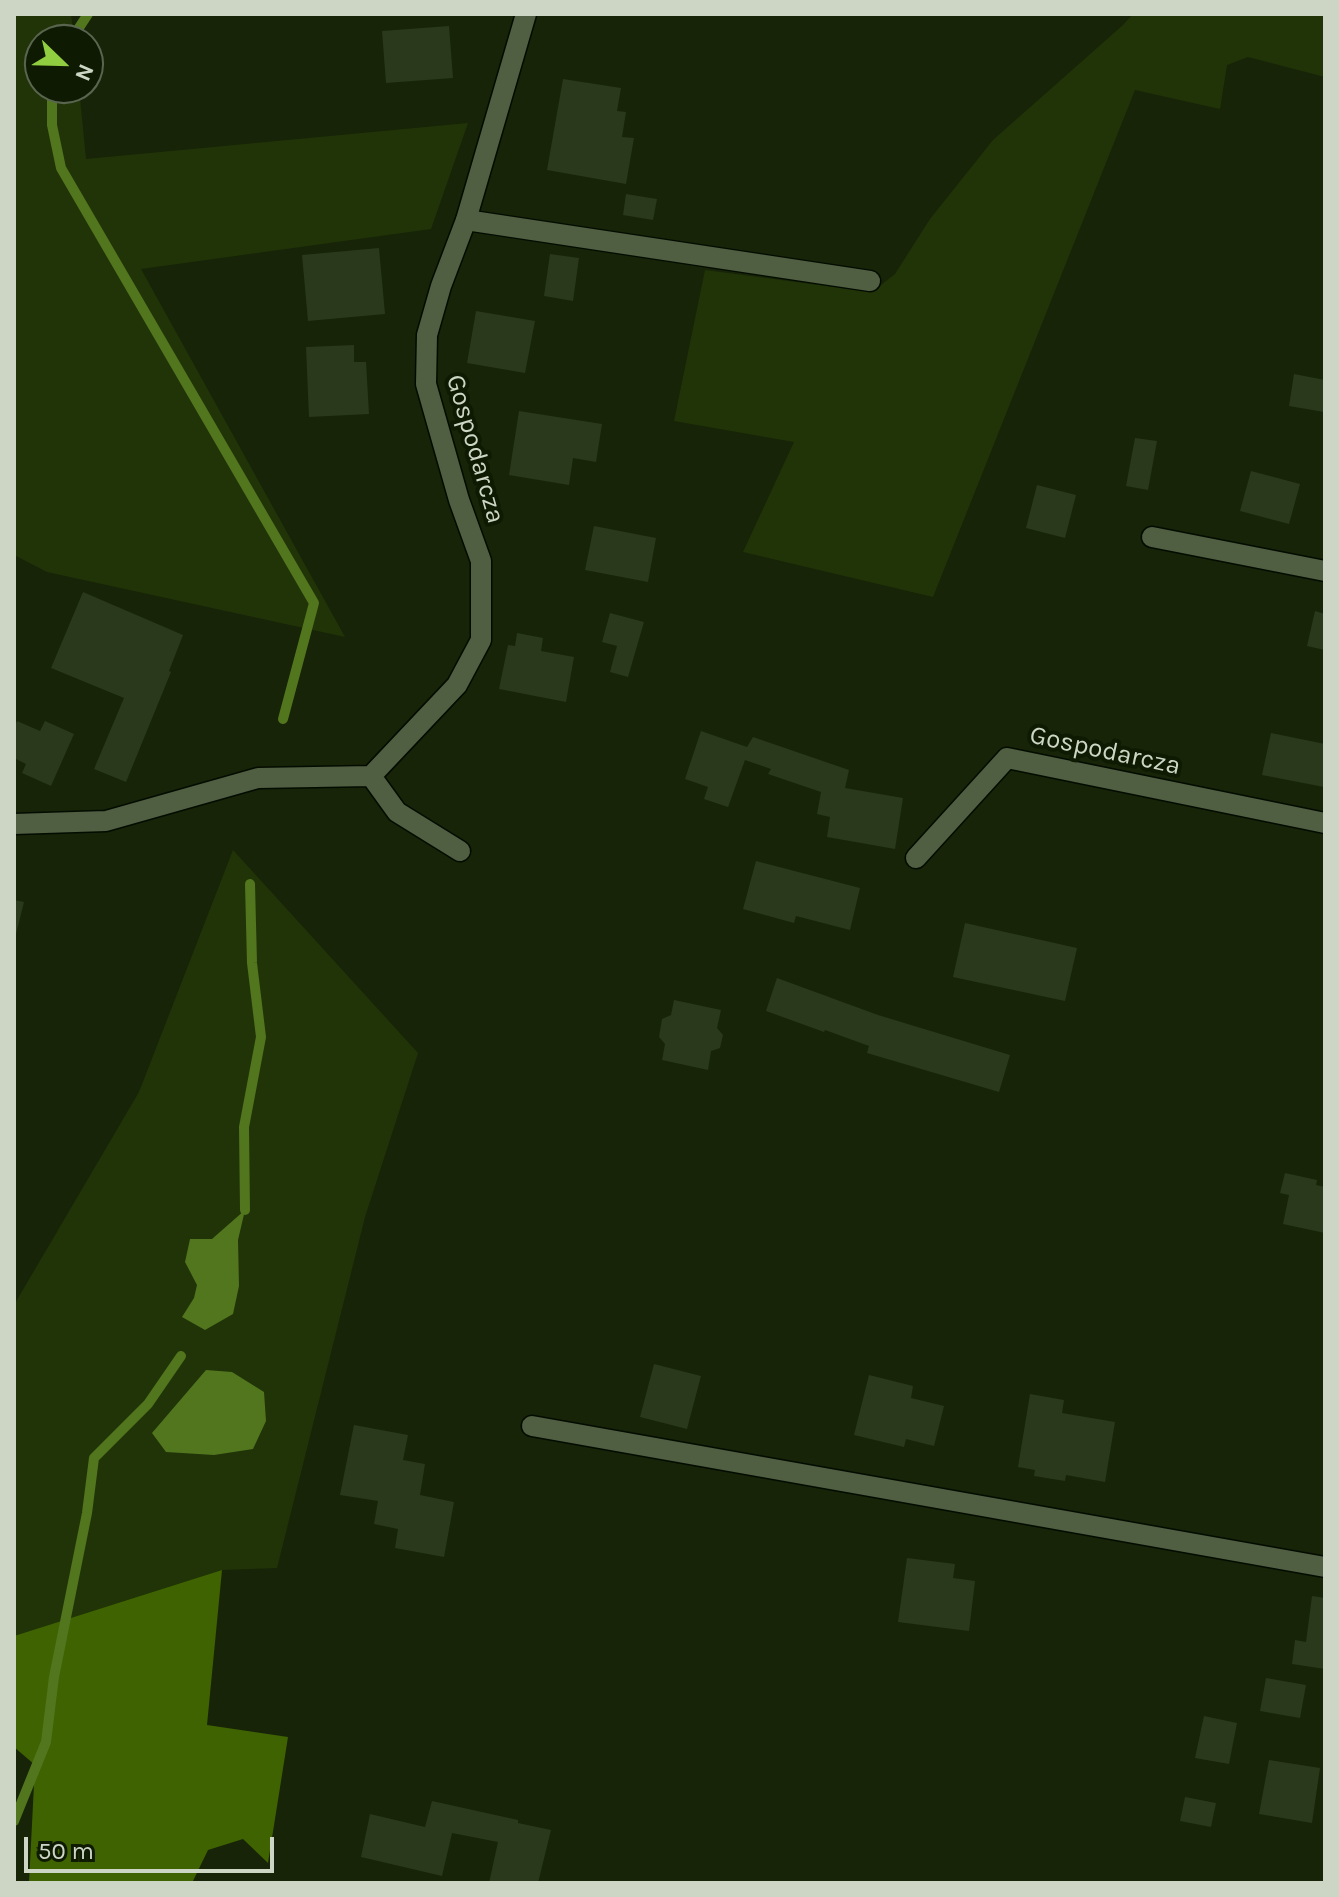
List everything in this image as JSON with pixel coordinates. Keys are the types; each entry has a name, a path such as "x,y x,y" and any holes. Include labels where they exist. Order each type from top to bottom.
{"street":[{"name":"Gospodarcza","path":"371,776 457,685 481,640 481,561 459,500 426,384 427,335 441,286 466,220 526,14"},
{"path":"466,220 870,281"},
{"path":"1152,537 1325,571"},
{"name":"Gospodarcza","path":"916,858 1007,758 1325,823"},
{"path":"14,824 106,821 258,778 371,776 397,812 460,851"},
{"path":"532,1426 1325,1567"}],"shaded area":[{"path":"14,14 71,14 72,24 24,24 24,104 81,104 86,159 468,123 431,229 141,269 345,637 47,572 14,555"},
{"path":"1133,14 1325,14 1325,77 1248,57 1227,65 1220,109 1135,90 933,597 743,552 794,442 674,421 705,270 872,292 895,274 930,219 993,140"},
{"path":"233,850 418,1053 365,1217 277,1568 222,1570 14,1636 14,1305 139,1092"},
{"path":"245,1210 238,1240 239,1286 233,1314 205,1330 182,1317 194,1298 197,1285 185,1262 190,1239 212,1239"},
{"path":"206,1370 232,1372 264,1392 266,1421 253,1449 214,1455 166,1452 152,1433"},
{"path":"222,1570 207,1725 288,1737 268,1863 243,1839 208,1850 192,1883 29,1883 35,1765 14,1747 14,1636"}],"building":[{"path":"449,26 453,78 386,83 382,31"},
{"path":"563,79 621,88 617,111 626,112 622,137 634,138 626,184 547,170"},
{"path":"626,194 657,199 653,220 623,215"},
{"path":"379,248 385,314 308,321 302,255"},
{"path":"550,254 579,258 573,301 544,296"},
{"path":"476,311 535,321 525,373 467,363"},
{"path":"354,345 354,362 366,362 369,414 309,417 306,347"},
{"path":"1294,374 1325,380 1324,412 1289,406"},
{"path":"519,411 602,424 596,462 573,458 569,485 509,475"},
{"path":"1135,438 1157,441 1148,490 1126,486"},
{"path":"1251,471 1300,484 1289,524 1240,511"},
{"path":"1037,485 1076,495 1065,538 1026,528"},
{"path":"594,526 656,538 648,582 585,570"},
{"path":"83,592 183,635 126,782 94,769 124,698 51,668"},
{"path":"1315,611 1325,614 1325,650 1307,646"},
{"path":"610,613 644,622 628,677 610,672 617,646 602,642"},
{"path":"517,633 543,638 541,651 574,657 566,702 499,689 508,645 515,646"},
{"path":"17,721 40,731 45,721 74,734 51,786 22,773 26,764 14,758 14,728"},
{"path":"701,731 747,747 753,737 849,770 845,788 903,798 895,849 827,837 830,817 817,814 821,792 768,774 771,769 745,760 728,807 704,799 708,787 685,779"},
{"path":"1271,733 1325,744 1324,787 1262,775"},
{"path":"756,861 860,888 850,930 796,916 794,923 743,909"},
{"path":"14,900 24,902 15,938 14,938"},
{"path":"965,923 1077,948 1065,1001 953,977"},
{"path":"777,978 878,1015 1010,1055 999,1092 867,1053 869,1046 766,1011"},
{"path":"674,1000 721,1010 717,1028 723,1035 720,1048 711,1051 708,1070 662,1060 665,1044 659,1037 662,1019 671,1015"},
{"path":"1285,1173 1317,1180 1316,1185 1325,1187 1325,1233 1283,1224 1289,1195 1280,1193"},
{"path":"654,1364 701,1376 687,1429 640,1417"},
{"path":"869,1375 913,1386 911,1398 944,1406 934,1446 906,1439 904,1447 854,1435"},
{"path":"1030,1394 1064,1400 1062,1413 1115,1422 1105,1482 1066,1475 1065,1481 1034,1476 1035,1470 1018,1467"},
{"path":"354,1425 408,1435 403,1460 425,1464 420,1495 454,1502 444,1557 395,1548 398,1529 374,1524 378,1501 340,1495"},
{"path":"907,1558 955,1564 953,1578 975,1581 969,1631 898,1622"},
{"path":"1312,1596 1325,1598 1325,1669 1292,1664 1295,1640 1306,1642"},
{"path":"1266,1678 1306,1685 1300,1718 1260,1711"},
{"path":"1204,1716 1237,1723 1229,1764 1195,1758"},
{"path":"1269,1760 1320,1768 1312,1823 1259,1814"},
{"path":"1185,1797 1216,1803 1211,1827 1180,1821"},
{"path":"432,1801 551,1830 538,1883 489,1883 498,1842 452,1833 442,1876 361,1857 370,1814 425,1827"}],"waterway":[{"path":"81,24 88,14"},
{"path":"52,104 52,125 61,168 314,603 283,719"},
{"path":"245,1210 244,1127 261,1037 252,963 250,884"},
{"path":"14,1821 46,1742 54,1677 87,1513 94,1458 148,1404 181,1356"}]}
